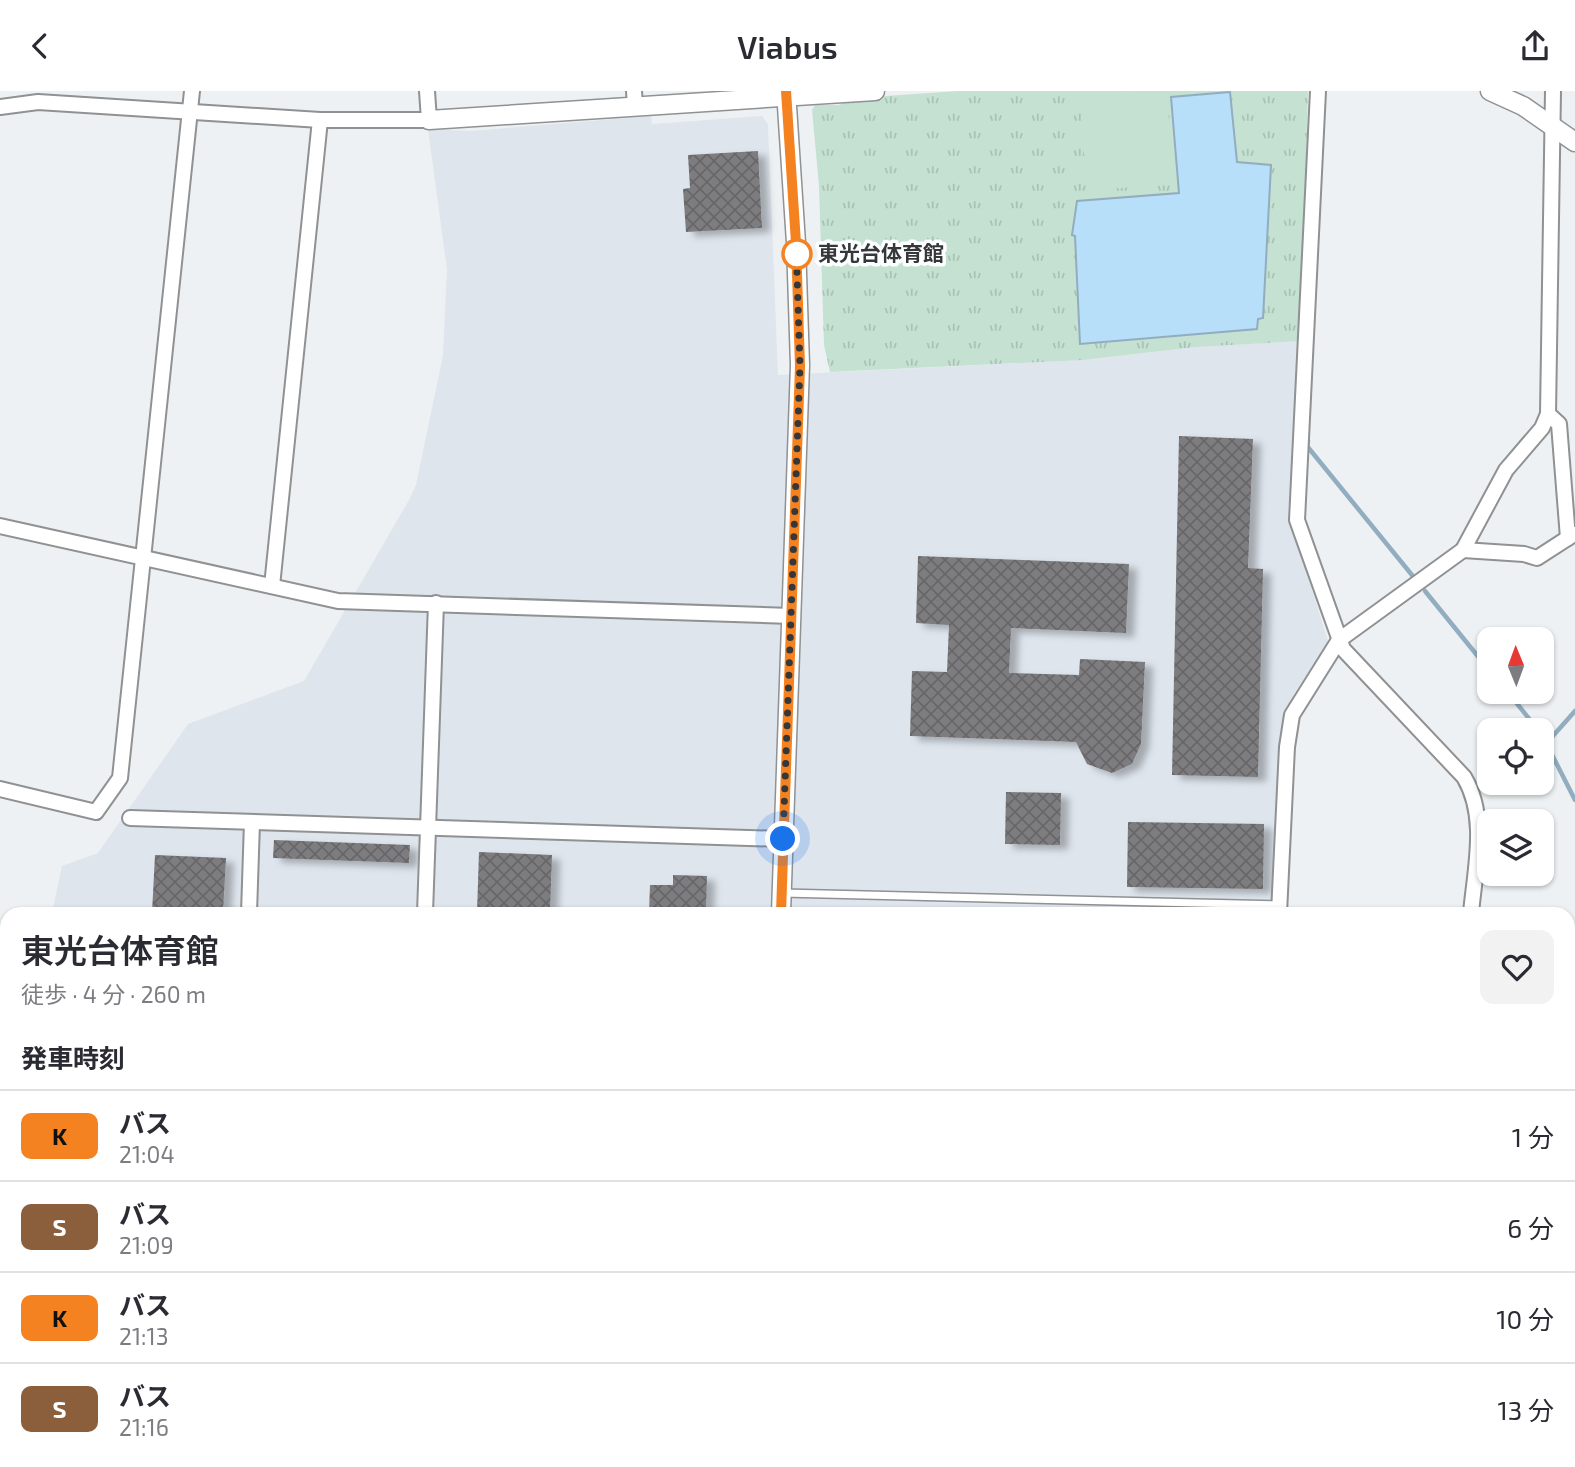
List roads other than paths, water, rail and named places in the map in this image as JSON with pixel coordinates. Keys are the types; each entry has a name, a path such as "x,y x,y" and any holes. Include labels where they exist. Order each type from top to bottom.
{"street":[{"path":"0,789 96,812 120,778 192,91"},
{"path":"427,91 429,120"},
{"path":"0,107 38,102 190,114 320,120 429,120 634,98 875,91"},
{"path":"1318,91 1297,520 1343,649 1464,777 1475,795 1478,841 1472,907"},
{"path":"1490,91 1551,124 1575,142"},
{"path":"1279,907 1287,747 1292,715 1339,640 1462,550 1506,470 1542,428 1548,414 1553,91"},
{"path":"781,907 800,313 786,94"},
{"path":"272,586 320,120"},
{"path":"1462,550 1524,554 1537,558 1572,536 1559,423 1548,414"},
{"path":"0,526 338,601 791,616"},
{"path":"425,907 436,603"},
{"path":"130,818 783,839"},
{"path":"249,907 252,822"}],"lane":[{"path":"782,893 1217,907"}],"water":[{"path":"1230,92 1237,162 1271,165 1263,318 1258,319 1257,329 1080,344 1075,236 1072,235 1077,201 1179,193 1171,97"}],"waterway":[{"path":"1308,441 1307,446 1416,580"},
{"path":"1425,591 1477,655"},
{"path":"1517,704 1528,718"},
{"path":"1554,735 1575,711"},
{"path":"1554,759 1575,800"}],"place":[{"name":"東光台体育館","path":"797,254"}]}
